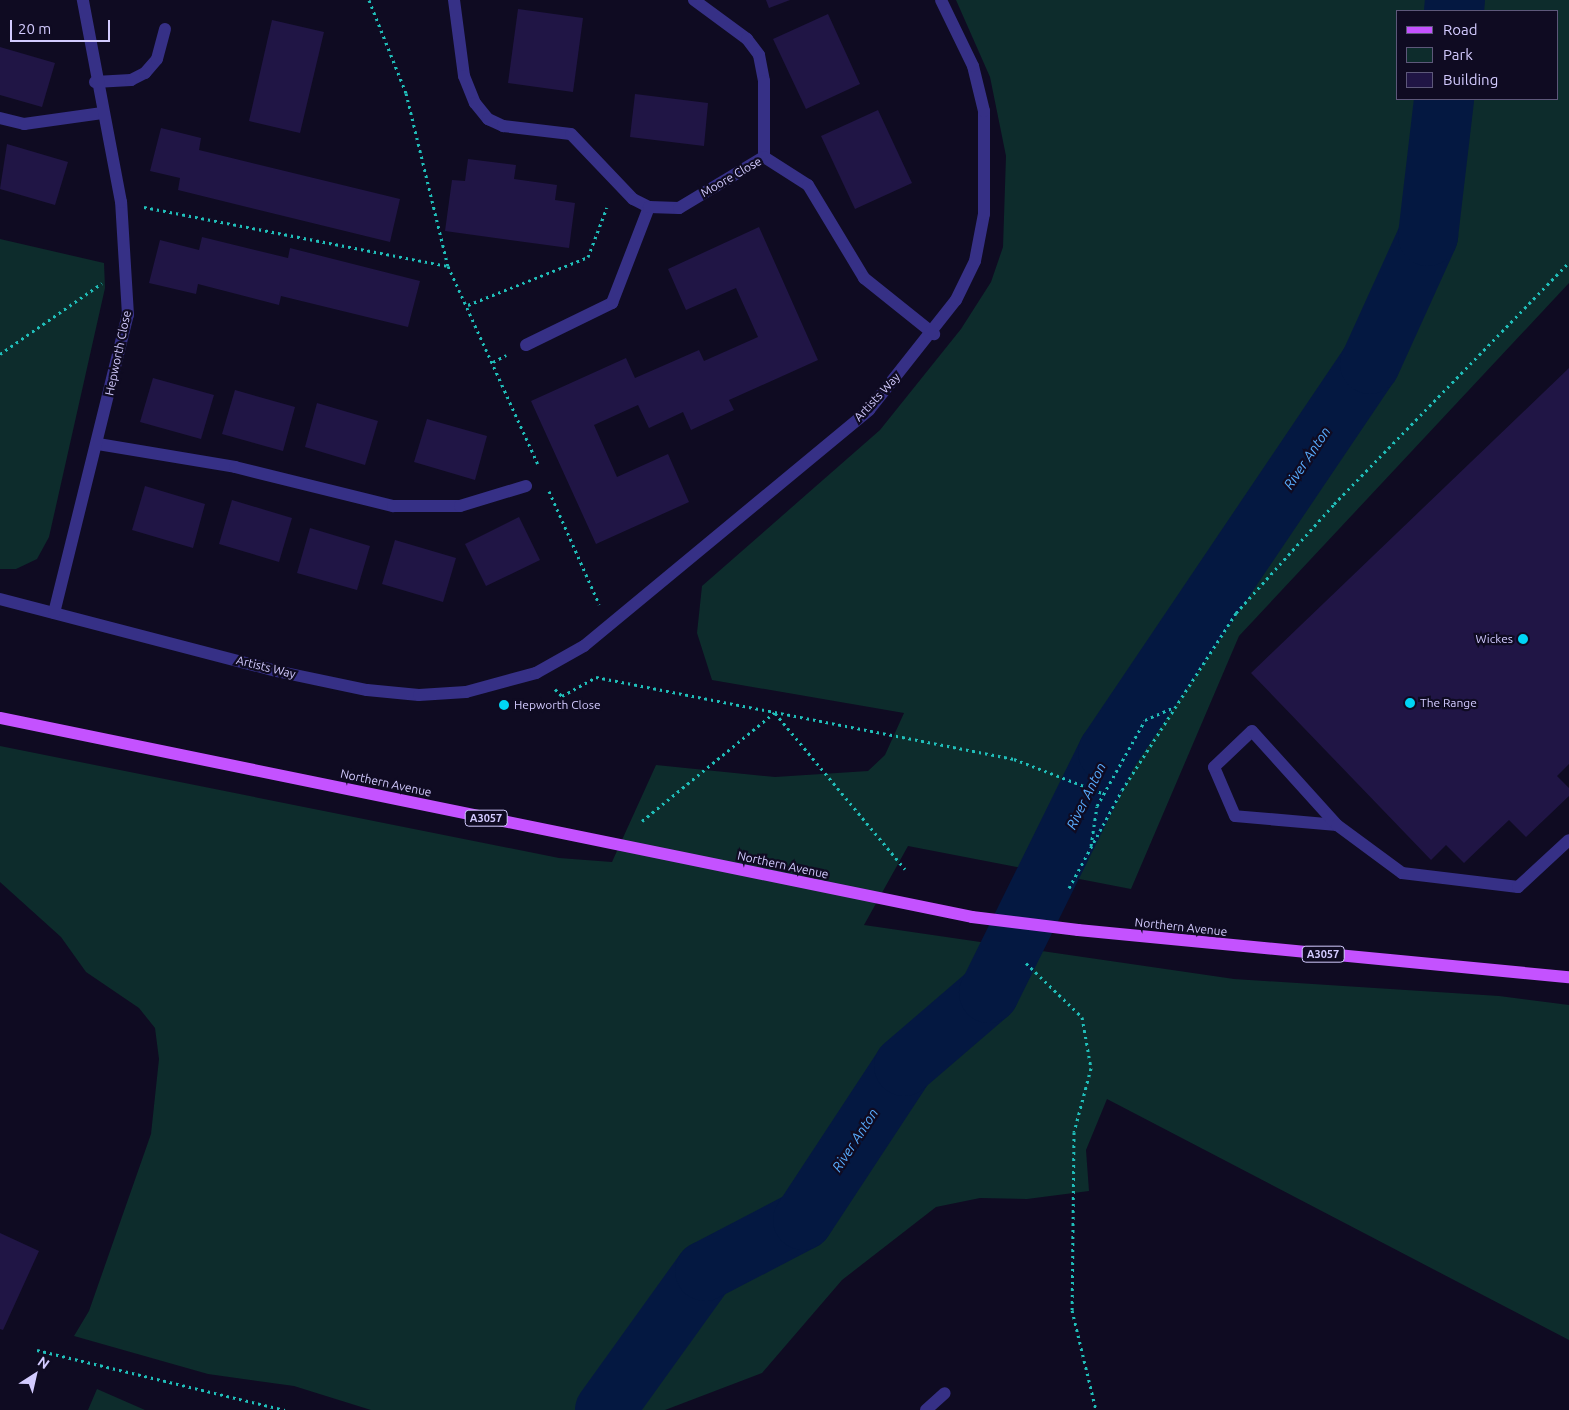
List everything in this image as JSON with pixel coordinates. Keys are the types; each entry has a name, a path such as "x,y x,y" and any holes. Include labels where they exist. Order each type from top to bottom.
{"main road":[{"name":"Northern Avenue","path":"0,718 972,917 1078,930 1569,977"}],"street":[{"name":"Hepworth Close","path":"54,613 98,444 128,315 127,266 121,202 95,82 83,0"},
{"path":"454,0 464,76 475,103 488,119 503,126 571,134 633,199 649,207 612,303 526,345"},
{"path":"694,0 747,39 759,55 764,81 764,157"},
{"name":"Artists Way","path":"0,599 367,690 419,695 466,692 536,673 611,627 868,410 934,334 976,262 986,160 984,111 973,66 941,0"},
{"path":"95,82 131,80 145,73 157,59 166,29"},
{"path":"0,118 24,124 102,113"},
{"name":"Moore Close","path":"649,207 678,208 764,157 808,185 864,278 934,334"},
{"path":"98,444 235,467 393,506 460,506 526,486"},
{"path":"1337,825 1235,816 1214,767 1252,730 1337,825 1402,873 1518,887 1569,840"},
{"path":"926,1410 945,1393"}],"path":[{"path":"369,0 406,93 448,266 468,306 539,468"},
{"path":"468,306 588,257 616,180"},
{"path":"121,202 448,266"},
{"path":"1069,888 1172,708 1236,613 1334,504 1569,262"},
{"path":"0,354 127,266"},
{"path":"547,486 611,627"},
{"path":"536,673 562,696 596,677 1014,759 1102,793"},
{"path":"1090,849 1102,793 1145,720 1172,708"},
{"path":"642,821 775,713"},
{"path":"775,713 905,869"},
{"path":"1026,963 1082,1017 1091,1068 1074,1132 1072,1310 1096,1410"},
{"path":"38,1350 285,1410"}],"green space":[{"path":"956,0 1569,0 1569,283 1239,636 1131,889 908,846 864,925 1234,979 1499,996 1569,1005 1569,1340 1107,1099 1086,1150 1089,1191 1027,1199 980,1198 936,1207 842,1280 762,1373 665,1410 371,1410 294,1386 208,1374 74,1336 89,1311 151,1134 159,1059 155,1028 139,1008 86,972 61,937 0,882 0,746 559,858 612,862 656,765 775,777 868,771 885,755 904,713 712,680 697,633 702,586 880,430 961,329 991,282 1003,247 1006,156 990,77"},
{"path":"0,239 104,263 105,288 49,537 37,559 16,569 0,569"},
{"path":"97,1389 145,1410 88,1410"}],"building":[{"path":"766,0 790,0 769,8"},
{"path":"518,9 583,18 573,92 508,83"},
{"path":"828,14 860,84 806,109 773,39"},
{"path":"272,20 324,32 300,133 249,121"},
{"path":"0,47 55,63 42,107 0,95"},
{"path":"635,94 708,103 704,146 630,137"},
{"path":"878,110 912,183 855,209 821,136"},
{"path":"161,128 201,138 199,150 400,199 390,242 178,190 180,178 150,171"},
{"path":"7,144 68,162 55,205 0,189"},
{"path":"468,159 516,165 514,179 557,185 555,200 575,203 569,248 445,231 452,180 465,181"},
{"path":"759,227 818,360 729,400 734,410 691,430 683,412 649,428 638,405 594,425 617,477 668,454 689,502 596,544 531,401 626,358 635,378 699,350 704,361 758,337 736,288 686,310 668,269"},
{"path":"202,237 288,258 290,248 420,281 408,327 281,296 279,305 198,284 196,294 149,283 160,240 199,250"},
{"name":"The Range","path":"1569,368 1569,764 1557,776 1569,788 1569,796 1526,837 1509,820 1464,863 1446,845 1431,860 1251,673"},
{"path":"153,378 214,395 201,439 140,422"},
{"path":"235,390 295,407 283,451 222,434"},
{"path":"317,403 378,421 365,465 305,447"},
{"path":"427,419 487,436 475,480 414,462"},
{"path":"145,486 205,504 193,548 132,530"},
{"path":"232,500 292,518 279,562 219,544"},
{"path":"519,517 540,560 486,586 465,544"},
{"path":"310,528 370,546 357,590 297,573"},
{"path":"395,540 456,558 443,602 382,584"},
{"path":"0,1233 39,1251 3,1330 0,1329"}],"waterway":[{"name":"River Anton","path":"1454,10 1455,0"},
{"name":"River Anton","path":"605,1410 705,1271 803,1220 904,1066 989,993 1108,752 1370,364 1428,236 1444,100"}],"place":[{"name":"Wickes","path":"1523,639"},
{"name":"The Range","path":"1410,703"},
{"name":"Hepworth Close","path":"504,705"}]}
